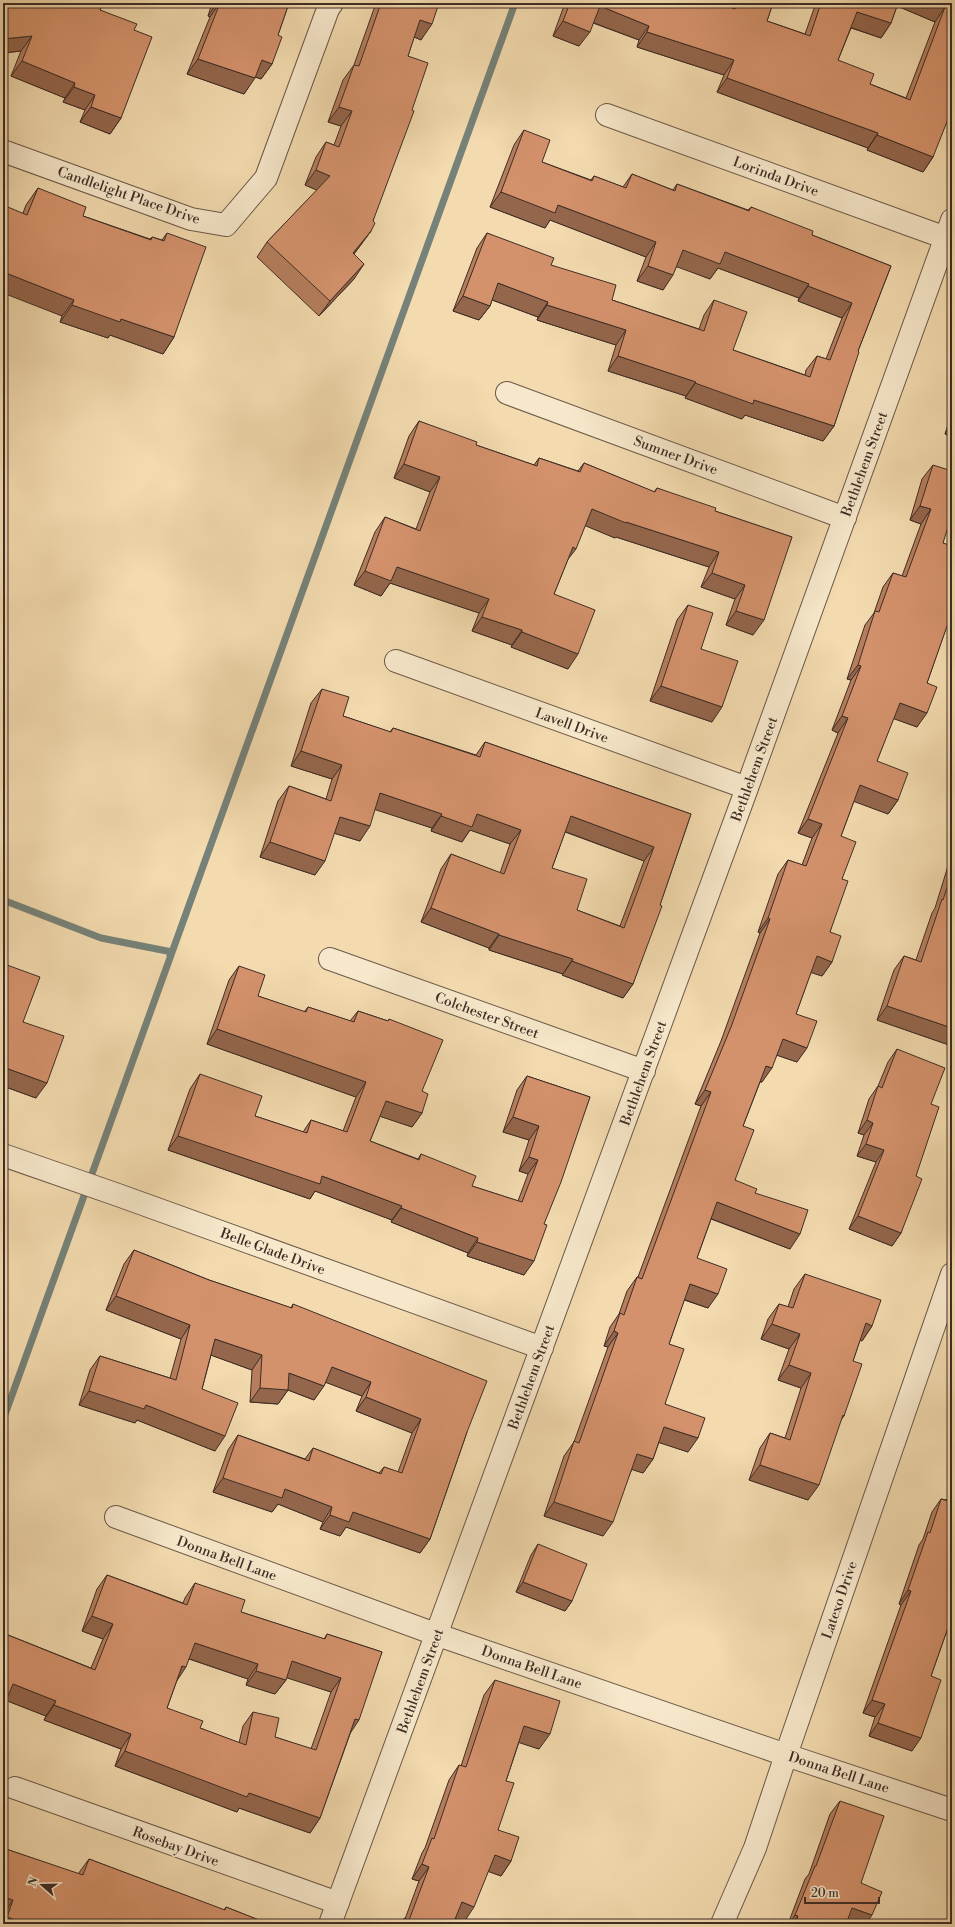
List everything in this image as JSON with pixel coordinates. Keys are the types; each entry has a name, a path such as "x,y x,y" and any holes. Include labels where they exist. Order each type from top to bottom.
{"street":[{"name":"Candlelight Place Drive","path":"3,151 191,219 226,225 266,178 328,9 332,3"},
{"name":"Lorinda Drive","path":"607,115 949,229"},
{"name":"Bethlehem Street","path":"330,1924 438,1635 644,1071 949,229"},
{"name":"Sumner Drive","path":"507,393 845,518"},
{"name":"Lavell Drive","path":"396,661 747,788"},
{"name":"Colchester Street","path":"330,959 644,1071"},
{"name":"Belle Glade Drive","path":"3,1155 542,1348"},
{"name":"Latexo Drive","path":"722,1924 755,1848 952,1274"},
{"name":"Donna Bell Lane","path":"116,1517 438,1635 786,1755 952,1810"},
{"name":"Rosebay Drive","path":"15,1788 338,1903"}],"building":[{"path":"3,3 61,3 69,6 70,3 103,3 100,10 137,24 134,30 152,37 121,118 91,107 95,95 74,87 75,83 22,61 32,36 3,39"},
{"path":"220,3 289,3 278,35 282,37 272,64 262,60 255,78 198,59"},
{"path":"381,3 439,3 432,24 420,20 408,56 428,63 412,110 414,111 373,221 375,223 371,231 353,253 364,264 330,301 267,242 330,176 316,170 326,142 339,147 352,111 339,107 354,65 359,66"},
{"path":"570,3 717,3 735,9 737,3 773,3 767,21 810,36 821,3 898,3 891,23 857,12 838,60 874,74 870,84 910,100 945,7 935,3 952,3 952,109 933,157 877,135 878,133 727,78 734,60 647,32 649,26 600,6 590,32 563,21"},
{"path":"524,130 550,140 542,162 592,181 594,176 626,188 632,174 675,191 677,184 749,211 751,207 813,231 812,235 891,266 858,351 859,352 834,426 754,400 753,404 695,383 696,382 618,356 626,330 547,305 548,302 498,283 490,306 463,296 487,233 554,258 551,265 616,285 612,300 704,331 714,300 747,312 733,350 810,377 817,356 830,360 852,303 808,286 809,284 725,252 720,264 683,250 673,275 648,266 656,242 558,205 555,213 501,192"},
{"path":"38,188 86,207 83,216 151,240 152,237 164,241 167,233 206,247 174,337 121,319 120,322 72,305 74,300 6,273 3,280 3,205 27,215"},
{"path":"419,421 477,442 476,445 537,466 539,458 580,472 584,463 655,492 657,488 716,508 715,511 792,537 764,620 736,611 745,585 712,573 719,552 626,523 592,509 576,549 573,547 554,594 595,610 578,654 522,632 522,630 482,617 489,599 397,567 391,581 365,571 385,517 420,531 440,477 404,464"},
{"path":"933,465 952,471 952,514 943,543 952,546 952,612 927,683 937,687 927,713 900,703 877,761 908,773 898,800 860,785 841,836 856,842 842,879 848,881 830,932 841,936 832,962 817,956 796,1014 817,1021 807,1048 783,1039 772,1068 766,1066 743,1126 754,1130 735,1180 757,1189 755,1193 808,1210 800,1234 717,1202 697,1258 727,1269 718,1294 690,1284 669,1344 684,1349 665,1404 705,1418 698,1438 664,1427 653,1459 637,1454 613,1522 554,1502 574,1441 579,1443 618,1333 614,1331 620,1313 624,1315 637,1277 642,1279 711,1092 705,1090 731,1027 770,919 768,918 788,860 806,866 822,824 808,819 848,718 842,716 861,666 858,665 875,611 879,612 893,573 906,577 931,509 920,506"},
{"path":"688,605 713,613 701,649 738,661 722,707 661,686"},
{"path":"322,689 349,697 343,716 391,732 393,728 480,757 485,742 691,814 660,905 662,906 633,984 572,961 573,959 499,935 431,908 451,854 504,874 521,830 477,814 472,827 441,816 442,814 380,793 370,826 340,817 325,861 270,842 289,786 331,801 342,765 301,751","holes":["571,816 654,847 624,928 577,910 587,879 552,868"]},
{"path":"952,872 952,1028 887,1006 904,956 921,962"},
{"path":"7,965 40,977 23,1022 64,1036 47,1083 3,1067 3,976"},
{"path":"239,966 265,975 258,996 306,1012 308,1007 354,1022 358,1011 388,1021 389,1019 443,1040 422,1091 428,1094 422,1113 386,1101 370,1141 419,1160 421,1154 476,1176 472,1186 522,1202 538,1160 529,1157 539,1126 513,1117 527,1076 590,1097 561,1182 544,1224 547,1225 534,1261 477,1242 478,1238 401,1208 402,1206 322,1176 320,1184 178,1136 200,1074 262,1096 255,1116 307,1133 311,1120 347,1132 366,1082 217,1029"},
{"path":"897,1049 945,1068 931,1104 939,1107 916,1176 922,1179 901,1233 858,1216 884,1150 866,1144 873,1123 867,1120 878,1086 882,1088"},
{"path":"134,1250 209,1280 292,1308 293,1304 487,1381 467,1432 430,1539 353,1512 349,1522 330,1515 332,1507 285,1489 282,1498 223,1478 238,1435 309,1461 313,1448 381,1474 384,1467 402,1473 421,1419 366,1397 371,1382 332,1367 324,1386 289,1373 288,1390 260,1388 262,1355 215,1339 202,1389 238,1403 225,1436 146,1405 144,1409 89,1391 100,1356 176,1380 190,1325 116,1296"},
{"path":"805,1274 881,1300 872,1326 866,1323 853,1361 862,1364 819,1485 760,1465 770,1433 790,1440 811,1373 789,1365 800,1334 772,1324 779,1304 793,1308"},
{"path":"941,1499 952,1502 952,1616 931,1676 941,1680 921,1738 878,1723 885,1704 872,1700 911,1591 908,1590 928,1532 930,1533"},
{"path":"538,1544 587,1564 572,1601 523,1582"},
{"path":"107,1575 187,1605 195,1583 245,1600 241,1612 325,1639 327,1634 382,1652 359,1720 355,1719 320,1818 249,1793 247,1797 125,1751 131,1734 54,1705 56,1701 13,1684 8,1696 3,1694 3,1633 95,1670 113,1624 92,1616","holes":["195,1643 258,1664 256,1671 286,1680 292,1661 341,1678 316,1750 275,1737 279,1718 253,1712 246,1745 200,1728 203,1721 167,1708 182,1666 186,1667"]},
{"path":"495,1680 560,1701 550,1734 524,1726 506,1781 514,1783 498,1830 519,1837 511,1861 495,1855 474,1907 462,1902 453,1924 403,1924 404,1918 409,1920 429,1867 422,1864 432,1838 434,1839 459,1765 466,1767"},
{"path":"840,1801 884,1816 861,1883 882,1892 872,1915 852,1908 846,1924 795,1924 798,1916 795,1915 816,1866"},
{"path":"3,1848 83,1875 89,1859 225,1910 226,1907 269,1924 124,1924 111,1919 109,1924 27,1924 7,1917 13,1900 3,1897"}],"waterway":[{"path":"3,1420 515,3"},
{"path":"3,900 101,938 172,952 170,956"}]}
